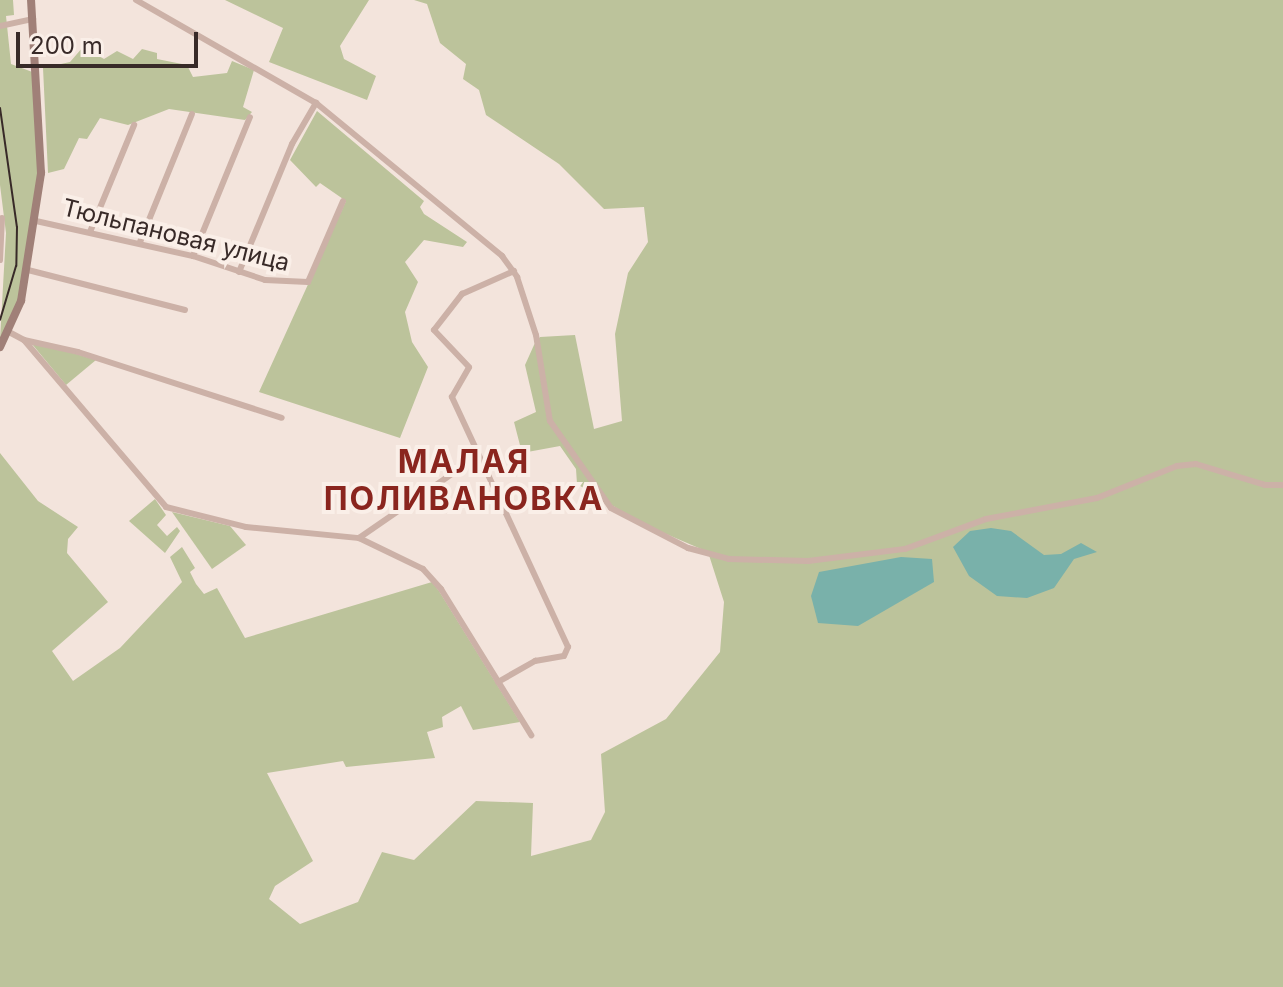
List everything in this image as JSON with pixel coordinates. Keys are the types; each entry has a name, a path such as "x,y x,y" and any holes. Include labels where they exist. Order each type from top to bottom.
{"main road":[{"path":"0,347 9,332 28,270 41,173 38,73 31,0"}],"street":[{"path":"136,0 316,103 405,180 502,256 514,271 536,335 550,421 603,499 688,548 729,559 808,561 905,549 986,519 1097,498 1177,466 1196,464 1265,485 1283,485"},
{"path":"0,26 33,19"},
{"path":"239,272 292,144 316,103"},
{"path":"140,242 192,114"},
{"path":"193,256 250,117"},
{"path":"90,232 134,125"},
{"name":"Тюльпановая улица","path":"36,221 140,242 265,280 308,282 343,201"},
{"path":"0,260 2,218"},
{"path":"28,270 185,310"},
{"path":"498,682 535,661 564,656 568,647 452,397 469,367 434,330 462,294 514,271"},
{"path":"9,332 24,340 78,352 282,418"},
{"path":"24,340 166,507 246,527 359,538 405,556 434,579 531,735"},
{"path":"359,538 478,456"}],"green space":[{"path":"0,0 13,0 14,15 6,16 11,64 35,73 39,173 19,299 0,340 6,233 0,185"},
{"path":"225,0 369,0 340,46 344,59 376,76 367,100 269,62 283,28"},
{"path":"414,0 1283,0 1283,987 0,987 0,453 38,501 78,527 68,539 67,553 108,602 52,651 73,681 120,648 182,582 170,557 182,547 195,568 190,572 196,584 204,594 217,588 245,638 432,582 439,591 520,722 473,730 461,706 442,717 443,727 427,732 435,758 346,767 343,761 267,773 313,861 275,886 269,899 300,924 358,902 382,852 414,860 476,801 533,803 531,856 591,840 605,812 601,754 666,719 720,652 724,602 708,552 643,524 577,484 576,469 560,446 522,453 514,422 536,412 525,365 534,345 540,337 575,335 594,429 622,421 615,334 628,273 648,242 644,207 604,209 559,164 486,115 479,90 463,79 466,64 440,43 427,4"},
{"path":"83,47 104,59 117,51 133,59 142,49 157,53 157,59 187,65 193,77 227,73 232,61 254,70 243,107 252,112 245,120 169,109 128,125 100,118 87,139 79,138 64,169 48,173 43,68 70,62"},
{"path":"317,111 424,201 420,207 424,214 467,242 463,247 424,240 405,262 418,282 405,312 412,342 428,367 400,438 259,392 346,201 320,183 316,187 290,160"},
{"path":"32,344 43,344 96,360 66,385"},
{"path":"155,499 166,515 157,525 167,536 177,527 180,531 165,553 129,521"},
{"path":"172,512 230,526 246,545 212,569"}],"water":[{"path":"991,528 1011,531 1044,555 1061,554 1081,543 1097,552 1074,559 1054,588 1027,598 997,596 969,576 953,547 970,531"},
{"path":"901,557 932,559 934,582 858,626 818,623 811,596 819,572"}],"tram line":[{"path":"0,108 17,227 16,266 0,320"}],"district":[{"name":"МАЛАЯ ПОЛИВАНОВКА","path":"464,482"}]}
